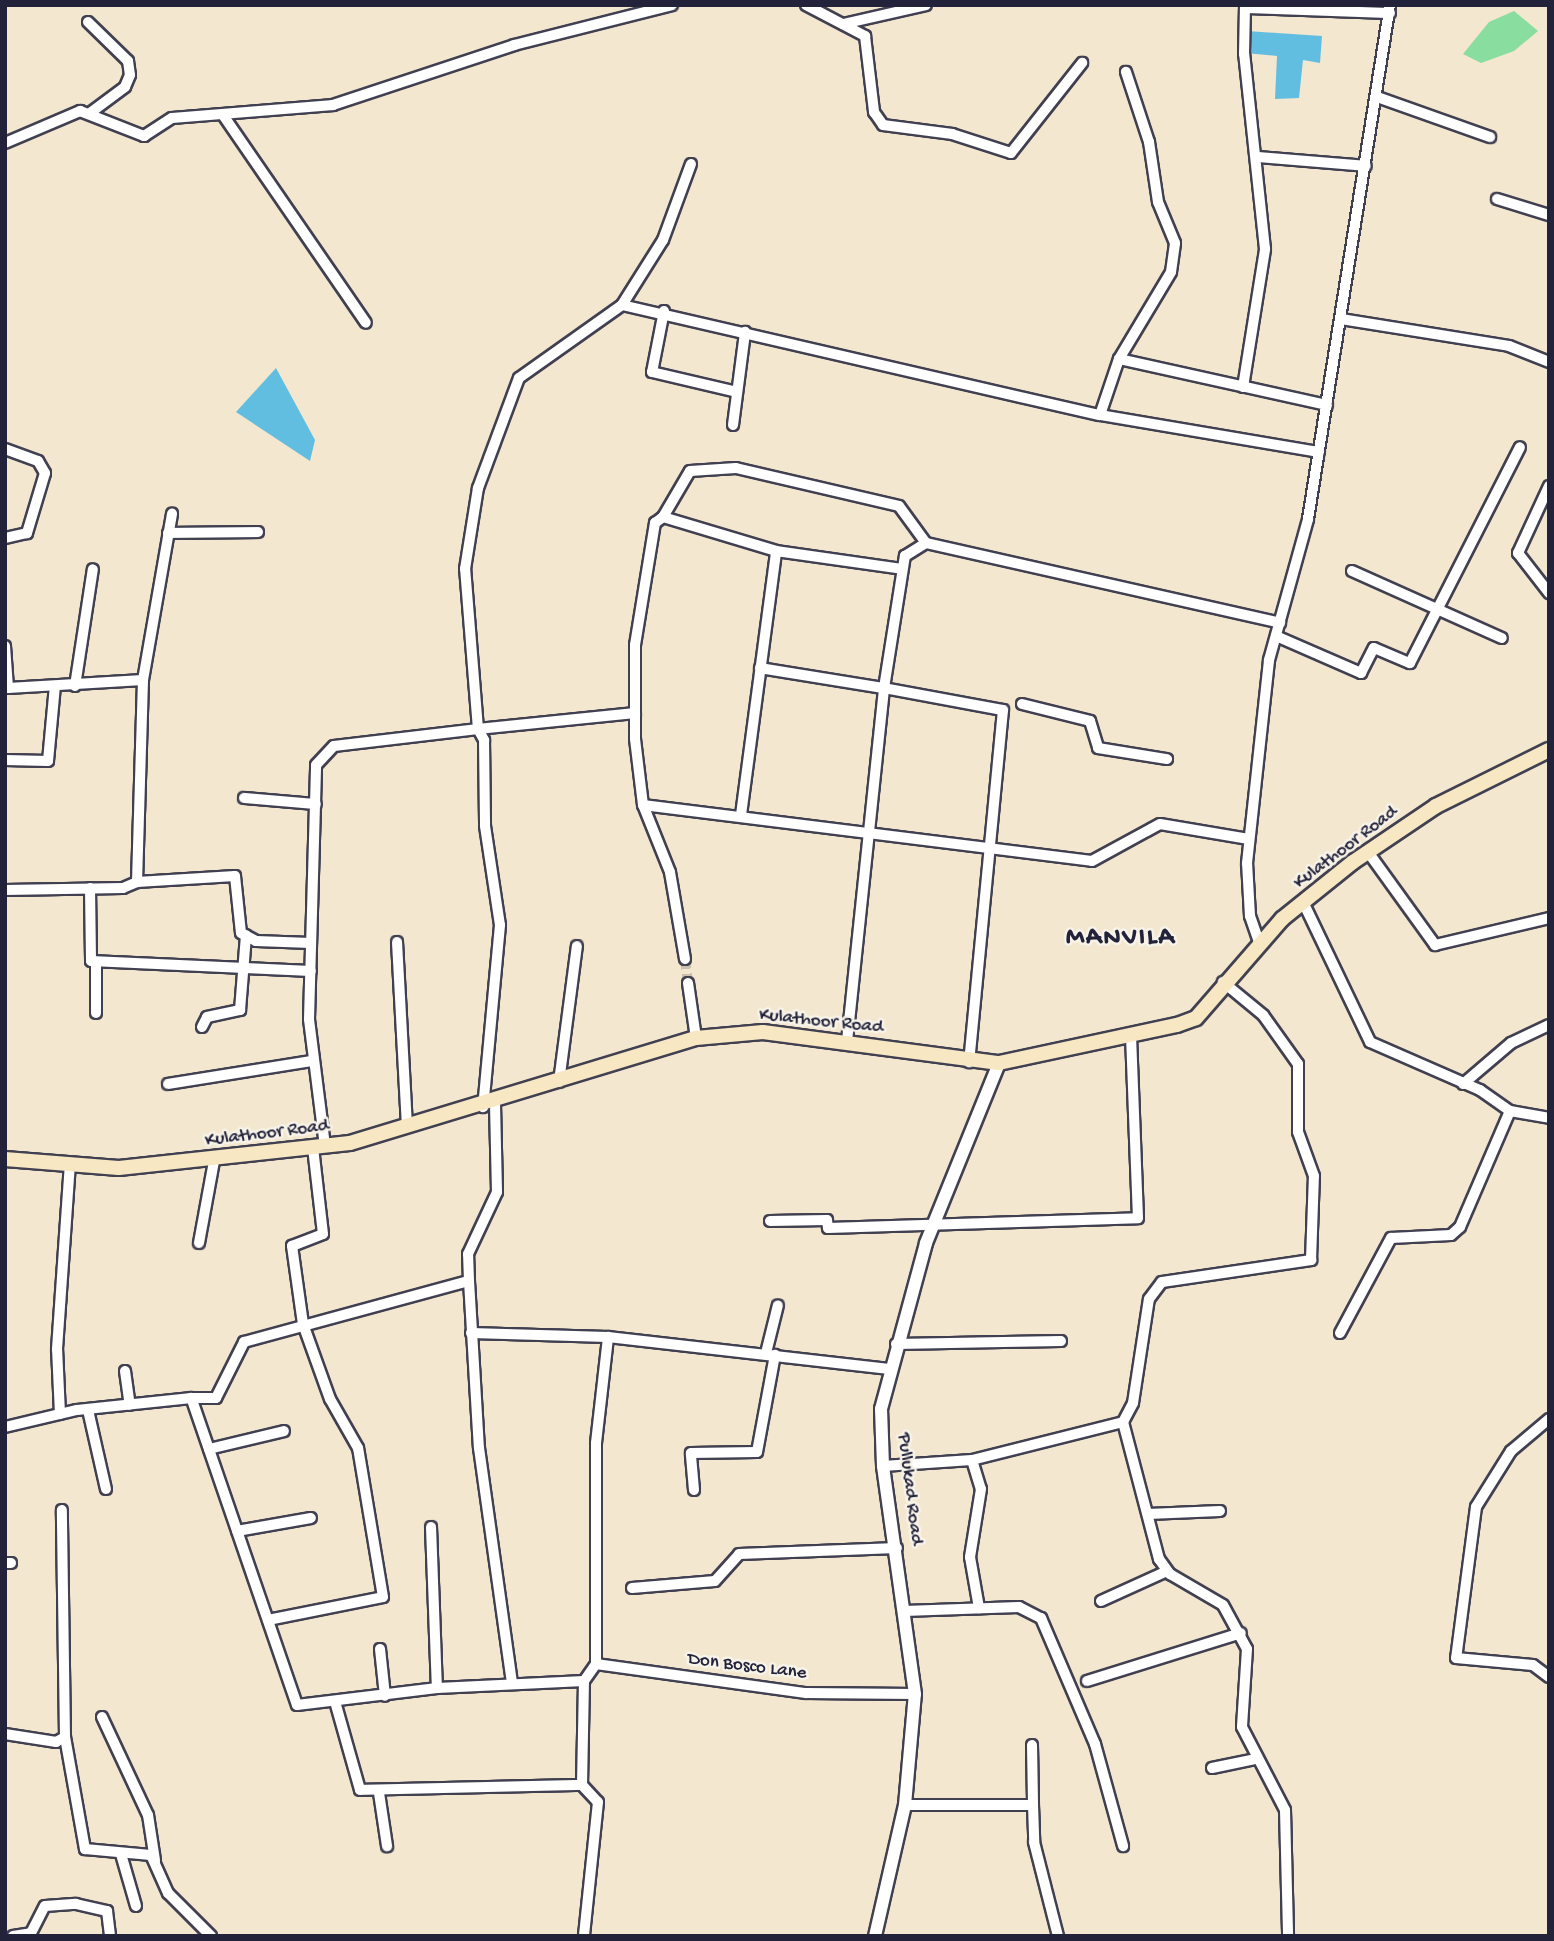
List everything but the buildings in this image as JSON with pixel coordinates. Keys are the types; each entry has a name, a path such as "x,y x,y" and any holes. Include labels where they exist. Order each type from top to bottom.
{"main road":[{"name":"Kulathoor Road","path":"5,1159 71,1165 214,1161 319,1146 407,1127 489,1105 696,1038 763,1032 847,1041 969,1062 999,1063 1196,1018 1223,982 1259,942 1368,852 1436,806 1549,750"}],"street":[{"path":"90,113 145,136 172,118 333,105 514,45 672,5"},
{"path":"806,5 865,36 874,111 883,125 951,134 1011,153 1082,63"},
{"path":"843,24 926,5"},
{"path":"1243,387 1265,249 1244,54 1245,7 1390,9 1319,452 1276,636 1249,839 1247,893 1259,942"},
{"path":"5,144 55,120 90,113 125,87 130,75 128,61 88,22"},
{"path":"1100,415 1119,359 1171,272 1175,243 1157,201 1149,142 1126,72"},
{"path":"1377,97 1490,136"},
{"path":"223,115 366,323"},
{"path":"1257,157 1366,166"},
{"path":"512,1684 479,1448 471,1333 468,1254 497,1192 489,1105 499,925 485,827 487,749 478,729 465,569 478,488 519,378 622,305 663,240 691,164"},
{"path":"1497,200 1549,215"},
{"path":"622,305 664,311 1100,415 1319,452"},
{"path":"664,311 652,372 737,391"},
{"path":"1341,319 1509,346 1549,362"},
{"path":"733,425 746,331"},
{"path":"1119,359 1327,405"},
{"path":"1276,636 1361,673 1374,648 1410,663 1520,447"},
{"path":"5,449 38,461 45,473 27,533 5,538"},
{"path":"685,960 670,872 643,805 635,713 635,645 655,523 663,517 690,471 736,468 899,506 926,542"},
{"path":"1549,486 1518,553 1549,593"},
{"path":"137,882 143,680 172,513"},
{"path":"663,517 776,551 902,569"},
{"path":"168,533 258,532"},
{"path":"847,1041 866,836 884,688 902,569 913,546 926,542 1280,622"},
{"path":"741,815 776,551"},
{"path":"75,686 93,569"},
{"path":"1352,571 1502,638"},
{"path":"5,646 6,689 143,680"},
{"path":"760,668 1003,710 969,1062"},
{"path":"5,760 48,761 55,686"},
{"path":"1023,704 1090,720 1098,748 1167,759"},
{"path":"268,1620 383,1597 358,1448 330,1399 303,1324 292,1246 323,1234 311,1061 316,765 334,746 635,713"},
{"path":"244,798 316,804"},
{"path":"643,805 741,815 866,836 1092,861 1160,824 1249,839"},
{"path":"1368,852 1435,945 1549,918"},
{"path":"5,890 90,888 137,882 235,876 246,935 239,969 240,1010 206,1017 202,1027"},
{"path":"90,888 96,962 96,1013"},
{"path":"1304,904 1370,1042 1469,1083 1510,1111 1549,1118"},
{"path":"246,935 311,943"},
{"path":"397,942 407,1127"},
{"path":"558,1082 577,946"},
{"path":"96,962 311,971"},
{"path":"1223,982 1263,1015 1297,1064 1297,1132 1314,1176 1314,1251 1311,1260 1162,1282 1149,1299 1133,1403 1123,1422 1167,1571 1223,1605 1241,1633 1247,1649 1242,1727 1256,1759 1285,1810 1288,1936"},
{"path":"688,983 696,1038"},
{"path":"1469,1083 1511,1043 1549,1026"},
{"path":"770,1221 827,1220 828,1228 934,1227 1139,1218 1131,1034"},
{"path":"168,1084 311,1061"},
{"name":"Pullukad Road","path":"875,1936 905,1805 915,1694 897,1548 883,1466 881,1409 896,1344 934,1227 999,1063"},
{"path":"1340,1333 1391,1238 1451,1235 1460,1227 1510,1111"},
{"path":"199,1243 214,1161"},
{"path":"60,1414 57,1349 71,1165"},
{"path":"5,1427 88,1410 191,1398 216,1398 244,1342 469,1281"},
{"path":"694,1490 691,1453 757,1452 778,1305"},
{"path":"471,1333 608,1337 889,1369"},
{"path":"583,1936 598,1802 582,1785 584,1681 596,1664 596,1443 608,1337"},
{"path":"896,1344 1061,1341"},
{"path":"125,1371 130,1405"},
{"path":"191,1398 297,1705 336,1705 437,1688 584,1681"},
{"path":"88,1410 106,1489"},
{"path":"1549,1419 1511,1451 1476,1507 1456,1658 1533,1665 1549,1677"},
{"path":"883,1466 972,1460 1123,1422"},
{"path":"209,1449 284,1431"},
{"path":"972,1460 981,1489 970,1557 979,1608"},
{"path":"62,1510 65,1737 85,1849 155,1860"},
{"path":"1148,1514 1220,1511"},
{"path":"237,1531 311,1518"},
{"path":"431,1527 437,1688"},
{"path":"632,1588 715,1581 740,1554 897,1548"},
{"path":"1101,1601 1167,1571"},
{"path":"904,1611 1029,1608 1050,1629 1095,1744 1123,1846"},
{"path":"1087,1681 1241,1633"},
{"path":"380,1649 385,1696"},
{"name":"Don Bosco Lane","path":"596,1664 806,1693 915,1694"},
{"path":"336,1705 354,1783 379,1793 582,1785"},
{"path":"102,1717 148,1815 155,1860 168,1893 211,1936"},
{"path":"5,1734 56,1742 65,1737"},
{"path":"1032,1745 1034,1842 1058,1936"},
{"path":"1212,1768 1256,1759"},
{"path":"379,1793 387,1846"},
{"path":"905,1805 1033,1805"},
{"path":"121,1854 136,1906"},
{"path":"13,1936 31,1933 45,1906 76,1904 107,1911 110,1936"}],"green space":[{"path":"1514,11 1538,31 1514,51 1481,63 1463,54 1489,22"}],"water":[{"path":"1247,31 1322,36 1320,63 1303,60 1299,98 1275,99 1277,56 1245,53"},
{"path":"276,368 315,440 310,461 236,412"}],"tunnel":[{"path":"685,959 688,983"}],"district":[{"name":"MANVILA","path":"1121,939"}]}
